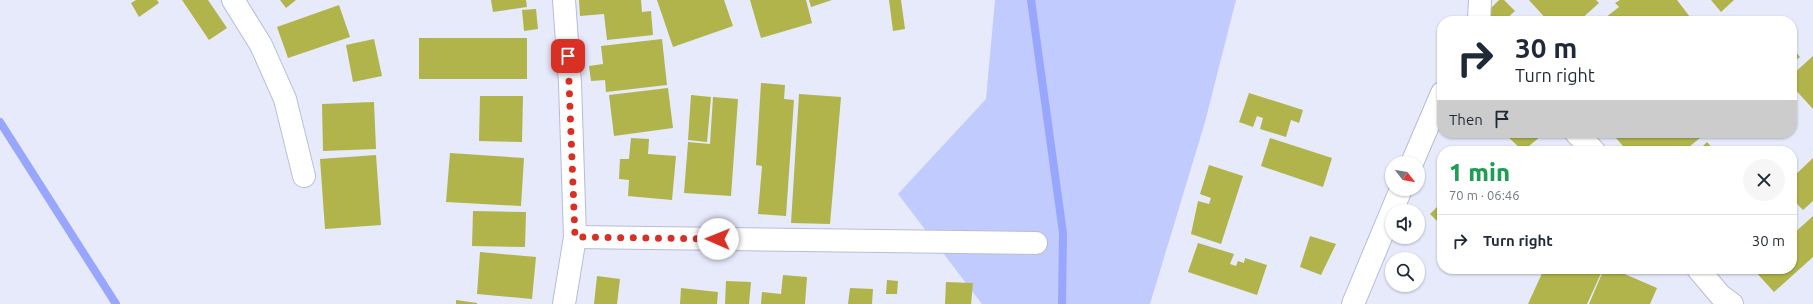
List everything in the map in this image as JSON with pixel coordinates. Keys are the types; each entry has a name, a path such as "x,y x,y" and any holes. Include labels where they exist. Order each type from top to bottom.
{"street":[{"path":"233,0 260,45 285,99 304,176"},
{"path":"564,0 570,83 575,237 564,304"},
{"path":"1478,16 1480,0"},
{"path":"1415,156 1437,105"},
{"path":"1581,138 1589,146"},
{"path":"1353,304 1398,196"},
{"path":"575,237 1036,243"},
{"path":"1702,274 1723,301"}],"shaded area":[{"path":"995,0 1236,0 1205,122 1150,304 982,304 898,194 986,99"}],"building":[{"path":"136,0 157,0 159,3 139,17 131,3"},
{"path":"182,0 208,0 227,28 209,40"},
{"path":"280,0 296,0 286,8"},
{"path":"491,0 526,0 527,7 493,12"},
{"path":"579,0 641,0 642,12 651,11 653,35 607,40 604,14 580,16"},
{"path":"657,0 724,0 733,26 673,47"},
{"path":"750,0 806,0 812,23 761,38"},
{"path":"809,0 832,0 811,7"},
{"path":"889,0 901,0 905,29 893,31"},
{"path":"1499,0 1504,0 1515,11 1510,16 1491,16 1487,12"},
{"path":"1529,0 1596,0 1599,3 1585,16 1543,16"},
{"path":"1620,0 1677,0 1689,16 1607,16 1619,7 1615,3"},
{"path":"1711,0 1734,0 1721,12"},
{"path":"339,5 350,37 288,58 277,27"},
{"path":"536,9 538,29 524,31 522,10"},
{"path":"419,38 527,38 527,79 419,79"},
{"path":"374,39 382,76 353,82 346,45"},
{"path":"662,39 667,85 606,92 605,80 591,81 589,66 603,64 601,46"},
{"path":"1813,56 1813,109 1797,91 1797,70"},
{"path":"761,83 785,85 784,99 794,100 786,216 758,214 762,166 756,165"},
{"path":"668,88 673,128 614,136 609,95"},
{"path":"1249,93 1303,110 1299,123 1291,120 1286,137 1260,129 1263,118 1257,116 1253,127 1239,122"},
{"path":"799,94 841,97 830,224 791,223"},
{"path":"691,95 711,97 707,142 688,140"},
{"path":"480,96 523,96 522,142 479,141"},
{"path":"713,97 738,99 731,196 684,193 688,142 710,144"},
{"path":"374,102 376,149 323,151 322,104"},
{"path":"631,138 649,139 648,154 676,156 672,200 628,196 629,180 619,179 620,159 629,159"},
{"path":"1270,138 1332,158 1323,187 1261,166"},
{"path":"1509,138 1539,138 1529,146 1518,146"},
{"path":"1616,138 1700,138 1690,146 1623,146"},
{"path":"1707,142 1711,146 1703,146"},
{"path":"450,153 524,158 521,206 446,202"},
{"path":"376,155 381,225 325,229 320,159"},
{"path":"1813,158 1813,201 1803,210 1797,204 1797,173"},
{"path":"1209,165 1243,176 1221,244 1191,234 1198,201 1209,204 1211,198 1200,194"},
{"path":"1437,207 1437,221 1430,214"},
{"path":"473,211 526,212 525,247 472,246"},
{"path":"1813,216 1813,257 1797,271 1797,230"},
{"path":"1310,236 1336,244 1321,275 1300,267"},
{"path":"1198,243 1234,254 1230,264 1236,266 1238,261 1244,263 1245,258 1267,265 1257,295 1188,272"},
{"path":"480,252 536,257 532,299 477,294"},
{"path":"1542,274 1601,274 1587,304 1528,304"},
{"path":"1602,274 1625,274 1657,288 1650,304 1589,304"},
{"path":"1758,274 1794,274 1774,292"},
{"path":"783,275 807,277 805,304 761,304 762,292 781,294"},
{"path":"597,276 620,279 617,304 594,304"},
{"path":"887,280 898,281 897,294 886,294"},
{"path":"726,281 751,282 749,304 725,304"},
{"path":"946,282 973,283 971,304 945,304"},
{"path":"681,288 718,292 717,304 680,304"},
{"path":"850,288 873,289 872,304 848,304"},
{"path":"456,300 477,303 477,304 456,304"}],"waterway":[{"path":"1031,0 1063,233 1062,304"},
{"path":"0,122 116,304"}],"route":[{"path":"568,56 575,237 718,239"}]}
